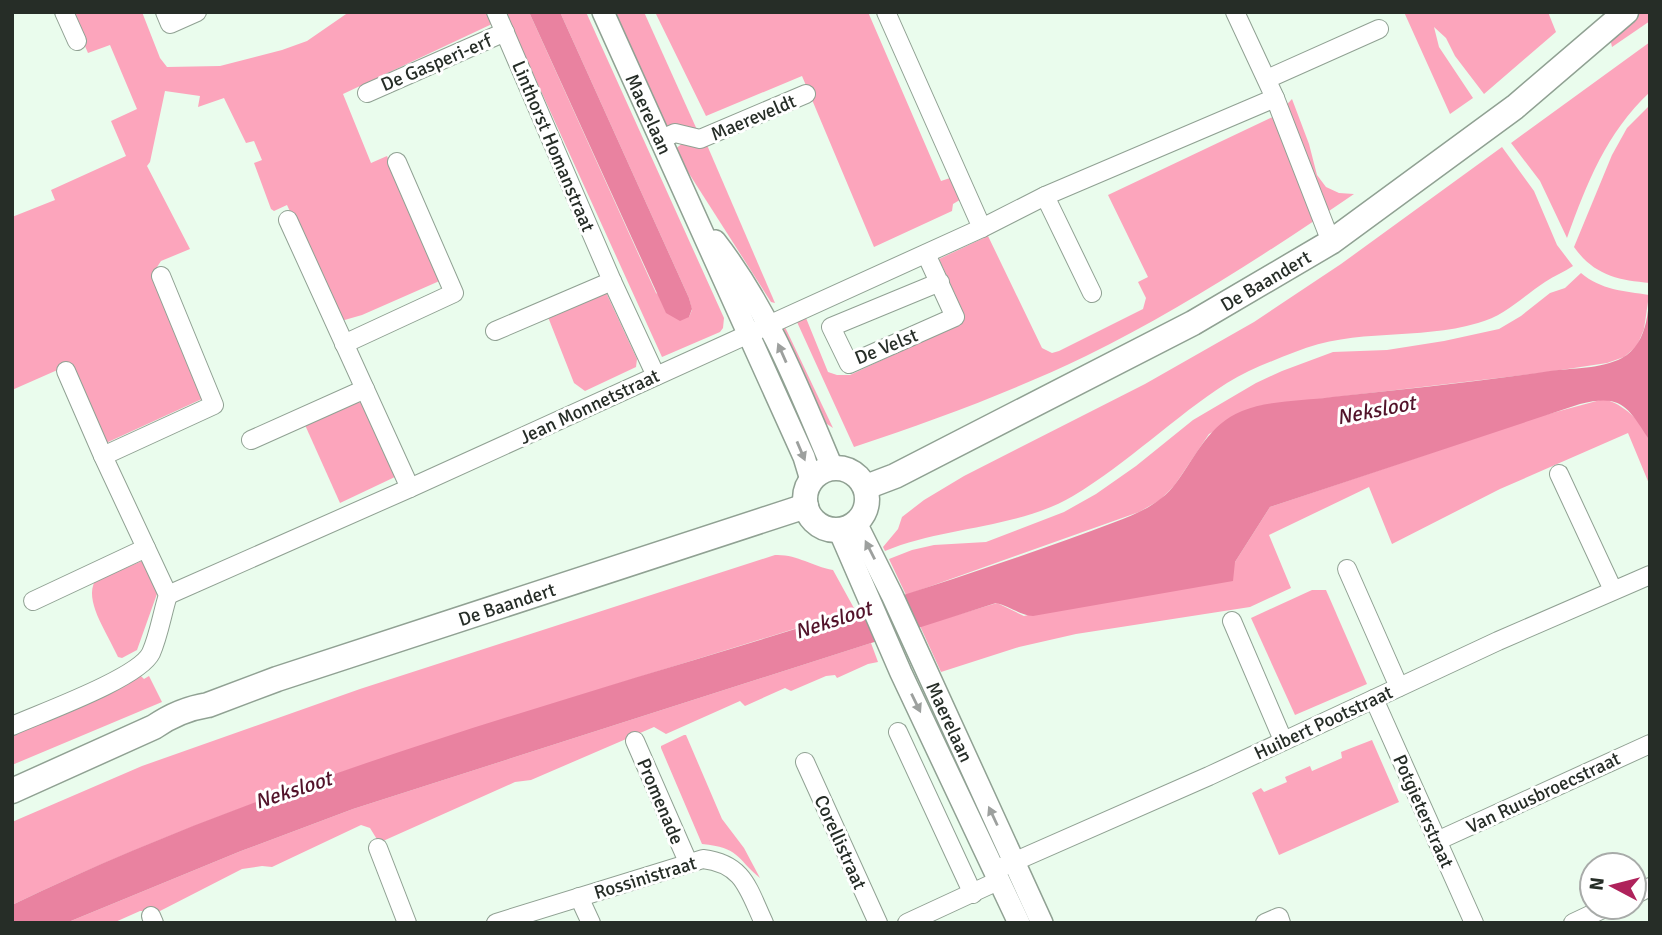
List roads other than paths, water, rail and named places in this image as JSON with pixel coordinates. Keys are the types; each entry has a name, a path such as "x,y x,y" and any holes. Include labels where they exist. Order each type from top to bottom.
{"main road":[{"name":"De Baandert","path":"866,487 895,477 1181,329 1331,242 1515,107 1626,12"},
{"path":"845,468 854,472 866,487 865,511 847,527 828,529 818,525 810,517 805,495 822,474 845,468"},
{"name":"De Baandert","path":"12,791 154,727 169,728 200,716 208,705 277,679 806,506"}],"street":[{"path":"64,12 77,41"},
{"path":"164,12 170,24 197,12"},
{"name":"Linthorst Homanstraat","path":"496,12 656,376"},
{"name":"Maerelaan","path":"603,12 804,457 822,474"},
{"path":"886,12 982,228"},
{"path":"1235,12 1275,98 1331,242"},
{"path":"1266,79 1379,29"},
{"name":"De Gasperi-erf","path":"367,93 505,32"},
{"name":"Maereveldt","path":"659,140 675,133 700,139 806,94"},
{"path":"769,323 926,254 1045,196 1275,98"},
{"path":"344,344 454,293 397,162"},
{"path":"1045,196 1092,293"},
{"name":"Maerelaan","path":"696,217 736,268 769,323 822,474"},
{"path":"288,220 410,488"},
{"name":"De Velst","path":"926,254 940,282 955,317 849,364 831,327 940,282"},
{"path":"103,456 214,405 161,276"},
{"path":"495,331 612,281"},
{"name":"Jean Monnetstraat","path":"168,595 410,488 769,323"},
{"path":"12,726 125,676 142,664 150,654 168,595 66,371"},
{"path":"251,440 365,389"},
{"path":"1559,474 1613,590"},
{"name":"Maerelaan","path":"847,527 892,595 909,634 1003,871 1019,923"},
{"name":"Maerelaan","path":"847,527 868,597 887,641 1003,871 1042,923"},
{"path":"33,601 146,548"},
{"path":"1347,569 1399,687"},
{"name":"Huibert Pootstraat","path":"1003,871 1283,740 1650,575"},
{"path":"1232,621 1283,740"},
{"name":"Potgieterstraat","path":"1374,699 1474,923"},
{"path":"898,733 973,894"},
{"name":"Promenade","path":"635,741 688,862"},
{"name":"Van Ruusbroecstraat","path":"1437,841 1650,744"},
{"name":"Corellistraat","path":"805,762 878,923"},
{"path":"378,849 407,923"},
{"name":"Rossinistraat","path":"496,923 703,859 721,861 736,870 746,882 764,923"},
{"path":"907,923 973,894 1003,871"},
{"path":"579,897 591,923"},
{"path":"1265,923 1279,916 1282,923"}],"water":[{"path":"529,12 560,12 689,298 692,309 689,317 680,321 666,313"},
{"name":"Neksloot","path":"1650,276 1650,441 1629,411 1615,402 1594,401 1580,404 1270,507 1235,562 1233,581 1033,616 996,603 353,809 241,851 66,923 12,923 12,905 146,845 282,793 420,745 978,571 1132,515 1148,507 1170,490 1212,432 1231,417 1252,407 1586,368 1614,362 1631,351 1643,333 1648,310"}]}
